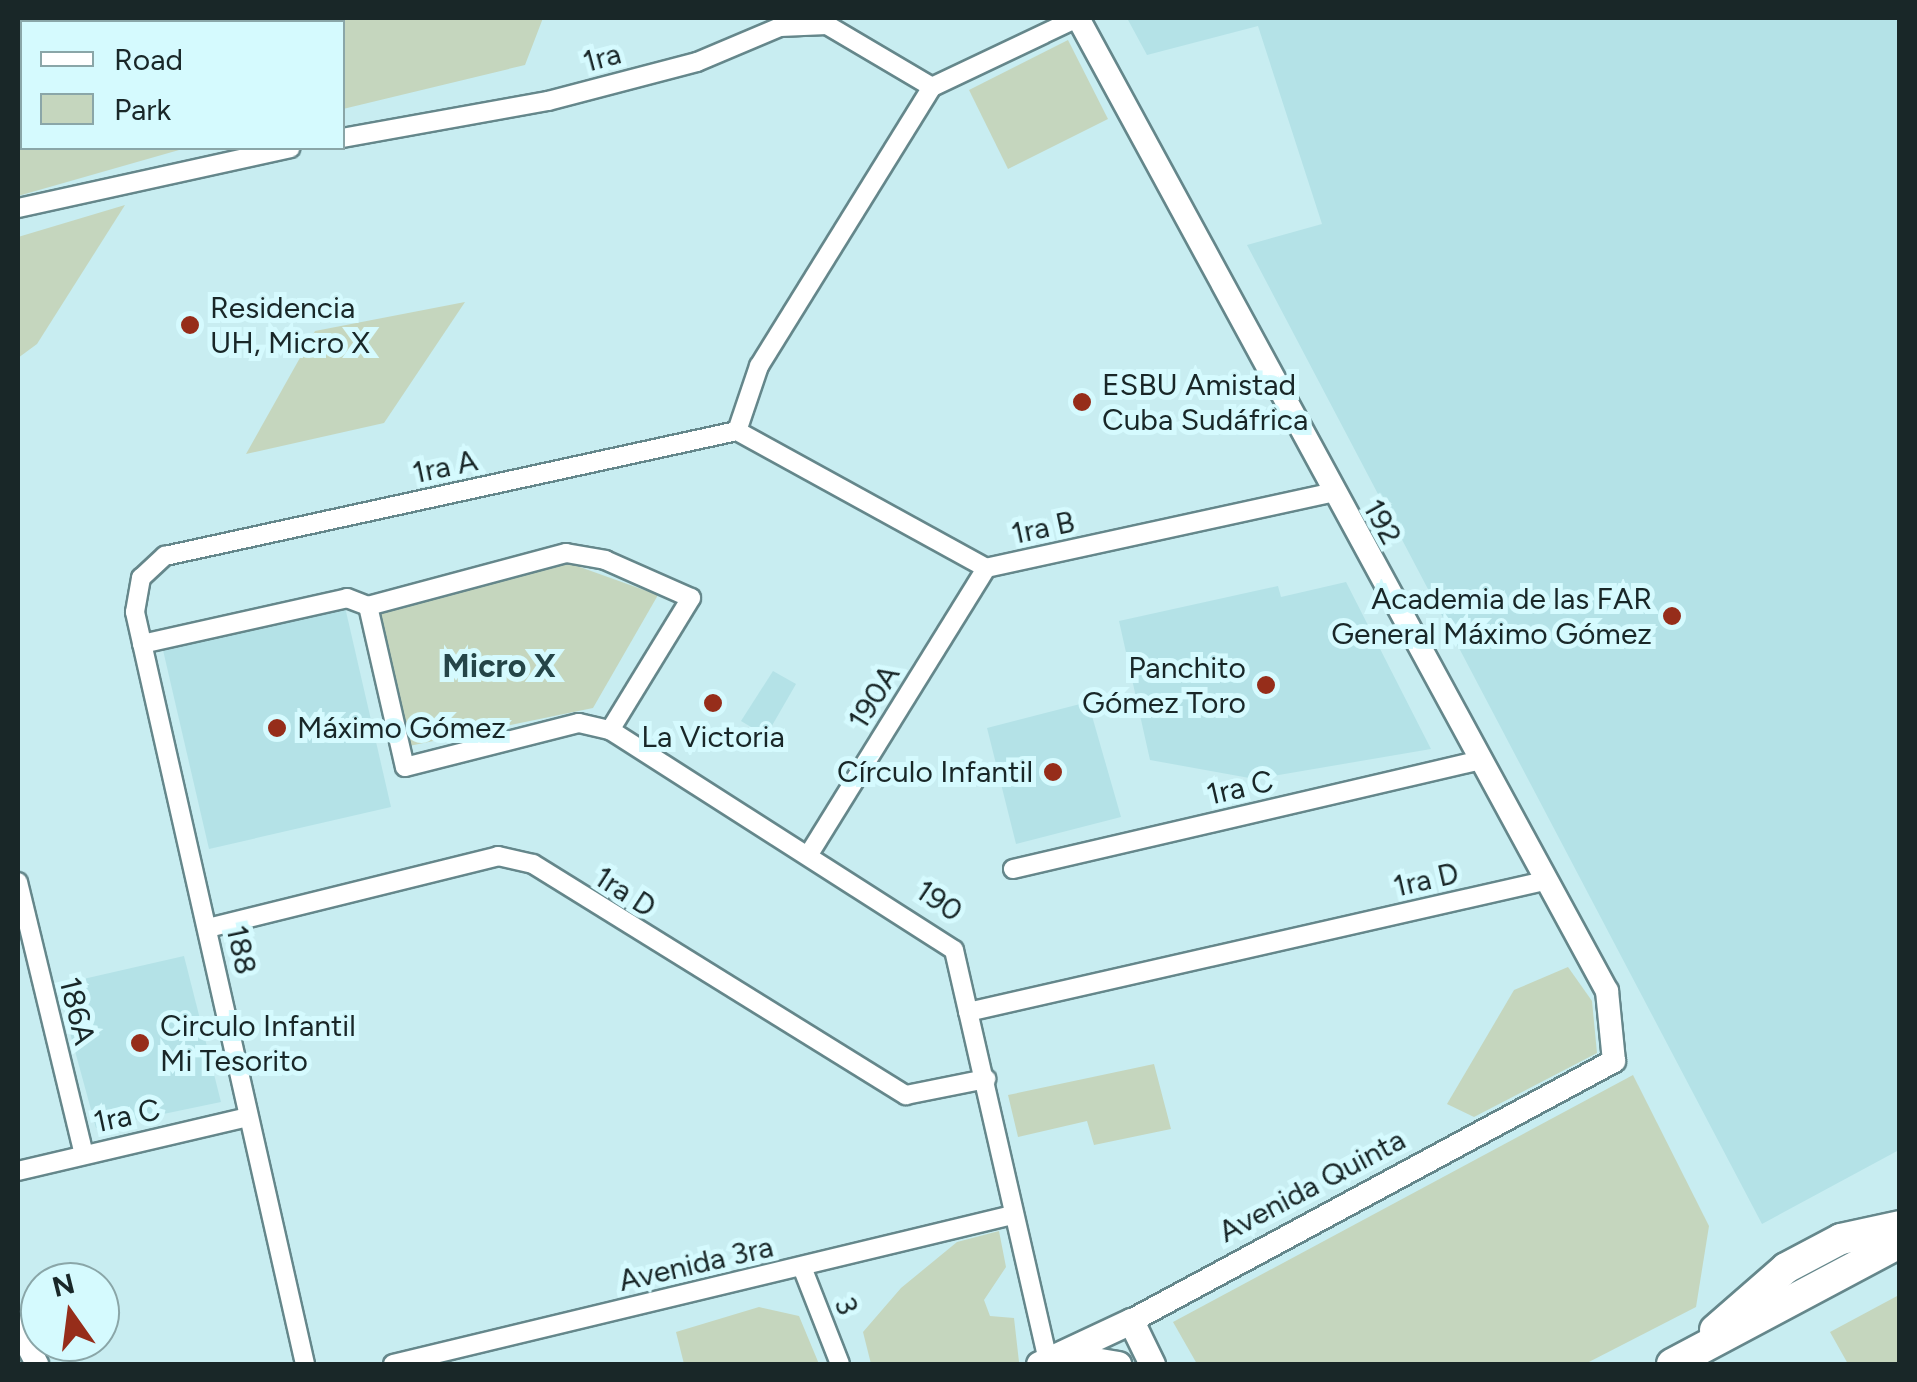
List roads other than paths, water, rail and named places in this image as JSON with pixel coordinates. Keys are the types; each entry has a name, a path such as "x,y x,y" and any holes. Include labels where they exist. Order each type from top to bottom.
{"highway":[{"path":"1681,1360 1786,1268 1842,1239 1900,1226"},
{"path":"1681,1360 1900,1243"}],"main road":[{"name":"Avenida Quinta","path":"1049,1360 1132,1321"},
{"path":"1132,1321 1152,1364"},
{"path":"1049,1360 1118,1364"}],"street":[{"path":"737,431 759,366 932,87 1078,18"},
{"name":"192","path":"1078,18 1331,493 1606,991 1614,1061"},
{"name":"1ra","path":"345,137 548,101 697,62 780,27 827,25 932,87"},
{"path":"18,208 281,150"},
{"name":"1ra B","path":"737,431 986,568 1331,493"},
{"name":"1ra A","path":"165,556 737,431"},
{"path":"142,644 347,598 368,606 566,554 692,598 610,730"},
{"name":"188","path":"165,556 140,578 142,644 305,1364"},
{"name":"190A","path":"809,854 986,568"},
{"name":"190","path":"368,606 405,767 579,723 610,730 954,950 986,1079 1012,1215 1049,1360"},
{"name":"1ra C","path":"1013,869 1480,760"},
{"name":"1ra D","path":"208,928 498,856 533,864 906,1095 986,1079"},
{"name":"1ra D","path":"968,1012 1544,881"},
{"name":"186A","path":"18,882 84,1154"},
{"name":"Avenida Quinta","path":"1132,1321 1614,1061"},
{"name":"1ra C","path":"18,1170 248,1117"},
{"name":"Avenida 3ra","path":"393,1364 1012,1215"},
{"name":"3","path":"802,1267 840,1364"},
{"path":"18,1327 37,1364"}],"place":[{"name":"Residencia UH, Micro X","path":"190,325"},
{"name":"ESBU Amistad Cuba Sudáfrica","path":"1082,402"},
{"name":"Academia de las FAR General Máximo Gómez","path":"1672,616"},
{"name":"Panchito Gómez Toro","path":"1266,685"},
{"name":"La Victoria","path":"713,703"},
{"name":"Máximo Gómez","path":"277,728"},
{"name":"Círculo Infantil","path":"1053,772"},
{"name":"Circulo Infantil Mi Tesorito","path":"140,1043"}],"district":[{"name":"Micro X","path":"499,666"}]}
